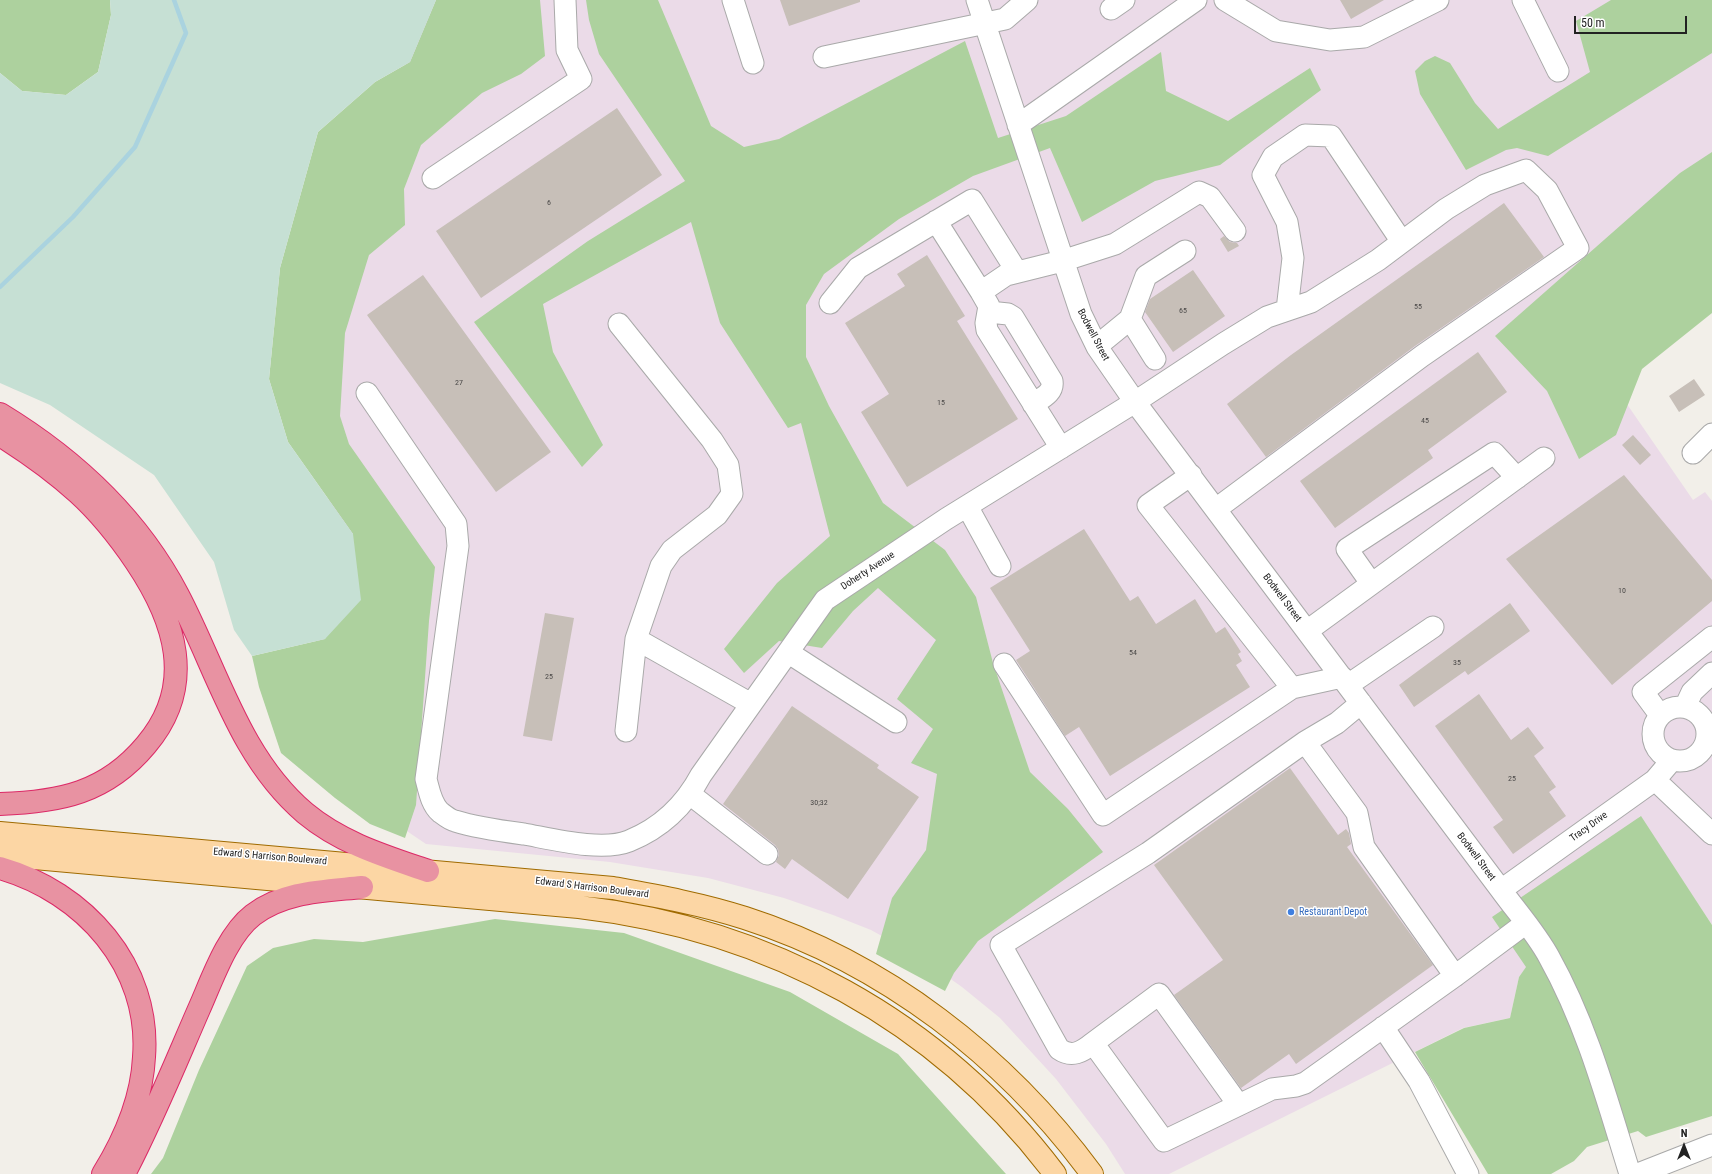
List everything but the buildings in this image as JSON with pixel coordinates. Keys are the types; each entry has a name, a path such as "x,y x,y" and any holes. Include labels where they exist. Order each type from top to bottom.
{"highway":[{"path":"0,414 30,432 75,467 113,502 142,538 160,564 179,597 249,745 278,787 304,812 339,837 375,853 428,871"},
{"path":"0,435 56,474 78,493 110,526 141,570 159,599 171,630 176,656 176,676 173,694 161,725 143,749 119,771 82,792 58,799 0,804"},
{"path":"0,868 23,875 47,886 89,918 118,954 129,974 138,996 144,1027 143,1070 131,1115 116,1151 103,1174"},
{"path":"124,1174 218,969 233,938 242,925 252,915 293,896 362,887"}],"main road":[{"name":"Edward S Harrison Boulevard","path":"0,832 592,886 666,898 746,918 822,948 892,987 939,1019 980,1051 1020,1088 1057,1129 1092,1174"},
{"name":"Edward S Harrison Boulevard","path":"0,855 579,907 632,914 711,933 788,962 836,985 863,1001 928,1045 969,1079 1008,1118 1055,1174"}],"street":[{"path":"433,178 581,79 567,50 564,0"},
{"path":"733,0 754,63"},
{"name":"Bodwell Street","path":"977,0 1080,314 1097,346 1135,402 1362,703 1526,923 1548,955 1575,1010 1592,1056 1630,1174"},
{"path":"824,57 984,22 1005,19 1026,0"},
{"path":"1018,125 1196,0"},
{"path":"1225,0 1276,31 1330,40 1364,37 1438,0"},
{"path":"1523,0 1558,72"},
{"path":"1287,310 1293,258 1287,222 1263,176 1273,157 1305,135 1331,136 1402,242"},
{"name":"Doherty Avenue","path":"367,393 456,524 458,546 426,779 430,796 438,811 454,821 477,827 601,845 628,842 656,828 691,795 701,775 789,653 825,600 968,506 1135,402 1267,317 1310,302 1378,260 1446,209 1485,185 1526,170 1547,190 1578,248 1422,356 1216,509"},
{"path":"981,292 1006,275 1062,261 1115,244 1199,192 1210,197 1235,231"},
{"path":"830,303 858,268 972,200 1017,272"},
{"path":"936,221 981,292 988,306 989,312 986,323 987,330 1061,448"},
{"path":"1097,346 1130,319 1146,276 1185,251"},
{"path":"989,312 1008,314 1013,317 1052,381 1053,387 1050,392 1033,404"},
{"path":"1130,319 1155,359"},
{"path":"619,324 712,440 728,465 732,494 717,515 672,550 661,566 636,639 626,731"},
{"path":"1693,453 1712,434"},
{"path":"1371,584 1348,549 1494,453 1517,478"},
{"path":"1307,631 1544,458"},
{"path":"1191,476 1148,504 1292,688"},
{"path":"968,506 1000,566"},
{"path":"1004,664 1103,815 1292,688 1345,681 1433,627"},
{"path":"1660,714 1643,692 1712,637"},
{"path":"636,639 751,704"},
{"path":"789,653 896,722"},
{"path":"1685,706 1692,692 1712,673"},
{"path":"1238,1104 1159,994 1080,1052 1073,1054 1064,1053 1059,1049 1001,945 1148,853 1305,742 1337,723 1362,703"},
{"path":"1676,706 1685,706 1694,710 1703,719 1708,731 1707,740 1703,748 1690,759 1681,761 1672,760 1664,756 1657,749 1653,741 1652,731 1654,722 1660,714 1667,709 1676,706"},
{"path":"1305,742 1357,813 1364,847 1456,976"},
{"name":"Tracy Drive","path":"1501,890 1655,780 1672,760"},
{"path":"1655,780 1712,834"},
{"path":"691,795 767,854"},
{"path":"1093,1043 1164,1141 1238,1104 1272,1089 1296,1086 1305,1083 1456,976 1526,923"},
{"path":"1383,1027 1419,1081 1468,1174"},
{"path":"1638,1174 1712,1145"}],"shaded area":[{"path":"436,0 1712,0 1712,194 1558,304 1693,500 1705,492 1712,501 1712,925 1640,816 1519,977 1510,1018 1463,1028 1169,1174 1125,1174 1106,1144 1056,1079 1000,1018 962,987 918,956 871,930 784,898 708,878 610,862 426,844 306,763 357,166"}],"green space":[{"path":"0,0 110,0 111,15 98,72 66,95 22,91 0,73"},
{"path":"110,0 436,0 410,62 375,82 318,132 280,268 269,379 288,442 353,534 361,600 325,639 252,656 234,630 214,562 154,475 50,405 0,383 0,73 22,91 66,95 98,72 111,15"},
{"path":"436,0 540,0 545,56 521,74 482,93 421,145 404,189 405,225 369,255 345,333 340,416 349,444 435,567 429,621 416,805 405,838 370,824 335,798 281,753 259,687 252,656 325,639 353,534 288,442 269,379 280,268 318,132 375,82 410,62"},
{"path":"586,0 658,0 711,126 744,147 779,139 965,41 998,138 1066,116 1161,52 1166,91 1228,121 1310,68 1321,90 1220,165 1155,181 1082,222 1050,148 973,176 899,219 824,274 806,305 806,357 829,406 883,503 945,550 976,597 993,663 1030,772 1068,809 1103,852 978,941 954,973 945,991 876,954 892,898 926,850 937,774 911,763 933,729 897,699 936,640 878,588 853,611 822,648 779,641 744,673 724,649 777,583 830,536 801,423 788,428 720,323 691,222 543,304 553,352 603,445 582,467 474,322 588,241 685,181 599,54 589,20"},
{"path":"1611,0 1712,0 1712,53 1548,156 1517,148 1506,150 1466,170 1420,94 1415,71 1425,61 1435,56 1450,63 1475,103 1498,129 1590,72 1576,21"},
{"path":"1712,152 1712,313 1642,369 1616,435 1579,459 1547,391 1495,336 1680,173"},
{"path":"1641,816 1712,925 1712,1116 1646,1137 1638,1131 1587,1147 1574,1161 1551,1174 1488,1174 1415,1052 1464,1028 1510,1018 1519,977 1526,967 1492,917"},
{"path":"495,919 624,933 790,992 898,1054 1006,1174 151,1174 163,1158 199,1070 247,966 273,948 314,939 363,942"}],"waterway":[{"path":"0,287 73,217 135,147 186,33 174,0"}],"place":[{"name":"Restaurant Depot","path":"1291,912"}]}
